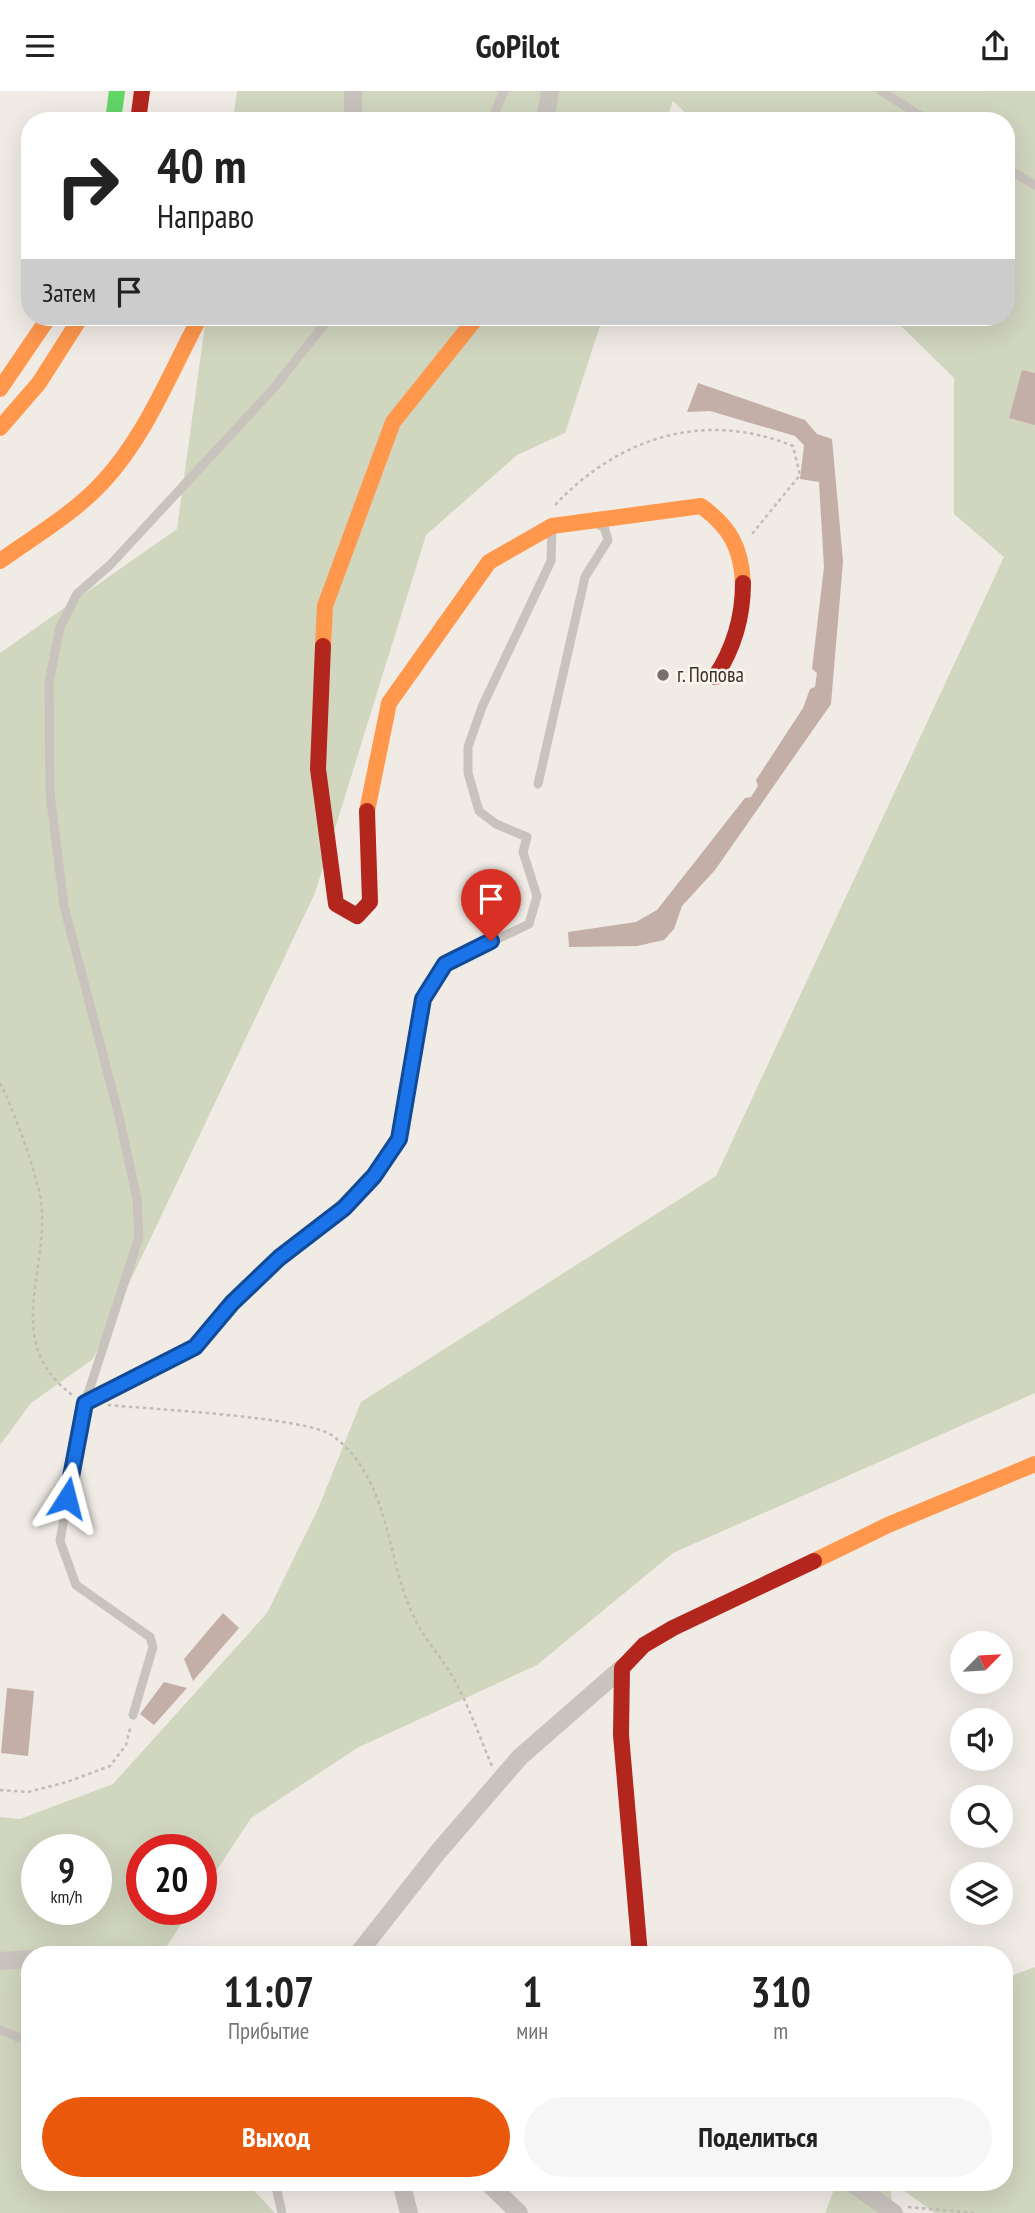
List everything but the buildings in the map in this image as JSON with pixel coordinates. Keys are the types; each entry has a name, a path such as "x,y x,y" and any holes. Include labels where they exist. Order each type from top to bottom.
{"main road":[{"path":"114,112 117,91"},
{"path":"139,112 142,91"},
{"path":"0,389 43,326"},
{"path":"0,428 40,383 75,326"},
{"path":"0,561 69,511 111,473 144,426 195,326"},
{"path":"470,326 393,422 325,607 318,769 336,904 357,916 370,902 367,809 389,703 489,562 552,526 701,506 723,522 745,571 738,628 728,660 715,677"},
{"path":"639,1946 621,1735 622,1668 644,1645 673,1628 888,1525 1035,1464"}],"street":[{"path":"353,91 353,112"},
{"path":"546,112 550,91"},
{"path":"364,1946 520,1757 622,1668"},
{"path":"0,1961 21,1960"},
{"path":"403,2191 409,2213"},
{"path":"496,2191 519,2213"},
{"path":"863,2191 888,2209"}],"lane":[{"path":"495,112 504,91"},
{"path":"881,91 915,112"},
{"path":"1015,174 1035,185"},
{"path":"133,1715 153,1647 150,1637 76,1585 60,1541 85,1403 139,1237 137,1199 119,1116 64,906 50,794 50,682 60,627 77,594 110,565 273,389 323,326"},
{"path":"538,784 585,577 608,540 604,527 588,520"},
{"path":"85,1403 195,1347 232,1303 279,1258 344,1208 374,1176 399,1139 423,999 445,964 529,924 537,896 523,852 527,837 496,824 479,811 468,773 468,747 482,707 551,561 552,526"},
{"path":"0,2030 21,2038"},
{"path":"277,2191 282,2213"}],"path":[{"path":"552,526 549,514 556,504 579,482 620,454 658,437 687,432 741,430 793,446 800,475 736,552"},
{"path":"0,1083 9,1101 41,1201 27,1310 31,1349 57,1385 85,1403 290,1423 332,1434 364,1467 385,1518 403,1589 416,1621 456,1683 499,1781"},
{"path":"0,1790 28,1792 67,1782 110,1766 126,1745 133,1715"},
{"path":"888,2209 974,2213"}],"green space":[{"path":"237,91 1035,91 1035,1393 673,1553 537,1665 357,1748 251,1818 217,1870 217,1834 126,1834 126,1925 181,1925 167,1946 21,1946 21,2191 254,2191 275,2213 0,2213 0,1817 20,1819 113,1784 267,1613 318,1509 361,1402 716,1176 1004,557 954,514 954,378 901,326 1015,326 1015,112 685,112 673,101 669,112 234,112"},
{"path":"205,326 600,326 565,433 517,455 426,535 315,893 93,1359 31,1403 0,1445 0,653 177,529"},
{"path":"1035,1967 1035,2213 935,2213 904,2191 1013,2191 1013,1975"},
{"path":"834,2191 890,2191 894,2213 825,2213"}],"traffic: fast":[{"path":"114,112 117,91"}],"traffic: slow":[{"path":"0,389 43,326"},
{"path":"0,428 39,383 75,326"},
{"path":"0,561 79,505 118,465 144,425 195,326"},
{"path":"323,646 325,606 393,422 470,326"},
{"path":"367,811 389,703 489,562 552,526 701,506 720,522 732,539 740,559 743,583"},
{"path":"814,1561 888,1525 1035,1464"}],"traffic: jam":[{"path":"139,112 142,91"},
{"path":"715,677 736,632 743,583"},
{"path":"323,646 318,769 336,904 357,916 370,902 367,811"},
{"path":"639,1946 621,1735 622,1668 644,1645 673,1628 814,1561"}],"place":[{"name":"г. Попова","path":"663,675"}],"route":[{"path":"67,1498 85,1403 195,1347 232,1303 279,1258 344,1208 374,1176 399,1139 423,999 445,964 491,941"}]}
